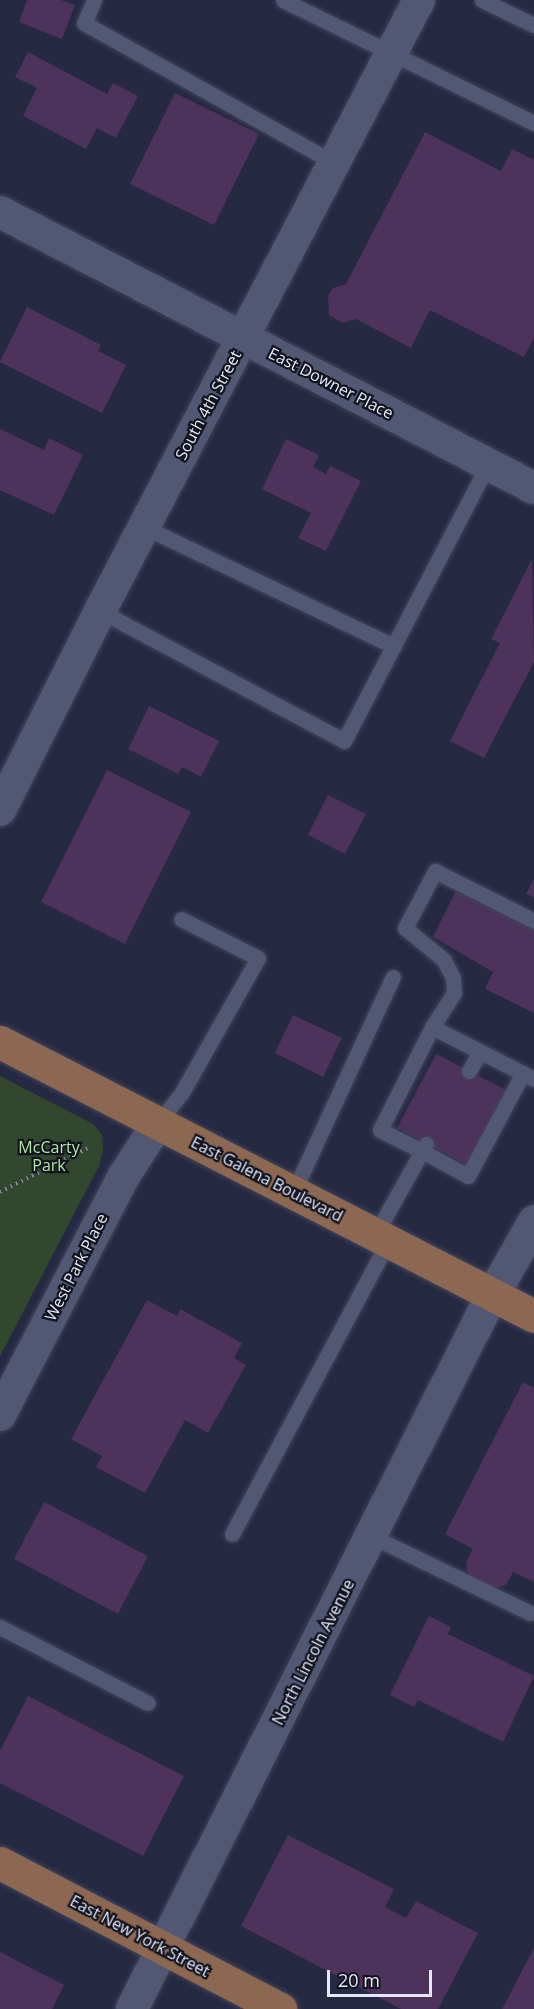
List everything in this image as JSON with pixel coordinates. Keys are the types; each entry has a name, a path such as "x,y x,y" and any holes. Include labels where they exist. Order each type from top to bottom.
{"main road":[{"name":"East Galena Boulevard","path":"0,1042 534,1316"},
{"name":"East New York Street","path":"0,1863 280,2009"}],"street":[{"name":"South 4th Street","path":"0,810 100,611 419,0"},
{"name":"East Downer Place","path":"0,212 534,488"},
{"name":"West Park Place","path":"0,1415 124,1176 158,1123"},
{"path":"492,1295 534,1221"},
{"name":"North Lincoln Avenue","path":"132,2009 164,1950 492,1295"}],"lane":[{"path":"94,0 84,23 335,163"},
{"path":"283,0 534,123"},
{"path":"482,0 534,25"},
{"path":"100,611 344,741 488,464"},
{"path":"144,526 394,646"},
{"path":"432,1027 529,1076 468,1176 424,1147 380,1130 432,1027 454,993 453,978 444,960 405,928 435,871 534,921"},
{"path":"158,1123 181,1094 258,958 181,919"},
{"path":"293,1193 393,977"},
{"path":"469,1071 480,1052"},
{"path":"232,1534 381,1238 424,1147"},
{"path":"371,1536 530,1613"},
{"path":"0,1627 148,1703"}],"path":[{"path":"0,1192 90,1147"}],"green space":[{"name":"McCarty Park","path":"0,1076 93,1124 102,1135 103,1148 100,1164 0,1356"}],"building":[{"path":"27,0 61,0 75,5 62,39 19,22"},
{"path":"28,52 107,94 113,83 138,96 116,138 97,128 86,149 23,116 37,88 15,77"},
{"path":"175,93 259,134 214,225 130,184"},
{"path":"425,132 501,171 512,149 534,160 534,338 524,357 430,310 411,348 356,319 343,323 329,315 328,296 333,288 346,284"},
{"path":"27,307 101,345 98,351 126,365 102,413 0,362"},
{"path":"0,429 44,450 49,438 83,455 54,515 0,490"},
{"path":"286,439 319,455 313,467 326,474 330,466 361,481 326,551 298,538 311,513 262,489"},
{"path":"532,559 534,662 484,758 450,741 500,643 491,639"},
{"path":"149,706 219,741 201,777 182,767 178,774 128,749"},
{"path":"107,770 191,812 125,944 41,902"},
{"path":"328,795 366,814 345,854 308,835"},
{"path":"534,879 534,898 526,894"},
{"path":"456,891 534,930 534,1013 485,989 493,972 433,937"},
{"path":"293,1015 342,1038 323,1077 275,1053"},
{"path":"436,1054 506,1090 467,1165 397,1128"},
{"path":"147,1300 177,1316 180,1309 242,1343 234,1358 246,1365 208,1433 185,1420 145,1493 96,1467 102,1456 71,1439"},
{"path":"523,1382 534,1388 534,1582 513,1572 506,1585 490,1589 468,1577 466,1562 473,1549 445,1534"},
{"path":"44,1502 148,1556 118,1614 14,1559"},
{"path":"429,1616 451,1627 448,1634 534,1676 503,1742 418,1700 414,1707 390,1695"},
{"path":"28,1696 184,1776 143,1856 0,1783 0,1751"},
{"path":"288,1835 394,1889 385,1907 406,1918 416,1901 478,1933 438,2009 401,2009 241,1926"},
{"path":"534,1948 534,2009 502,2009"},
{"path":"0,1952 64,1985 52,2009 0,2009"}]}
